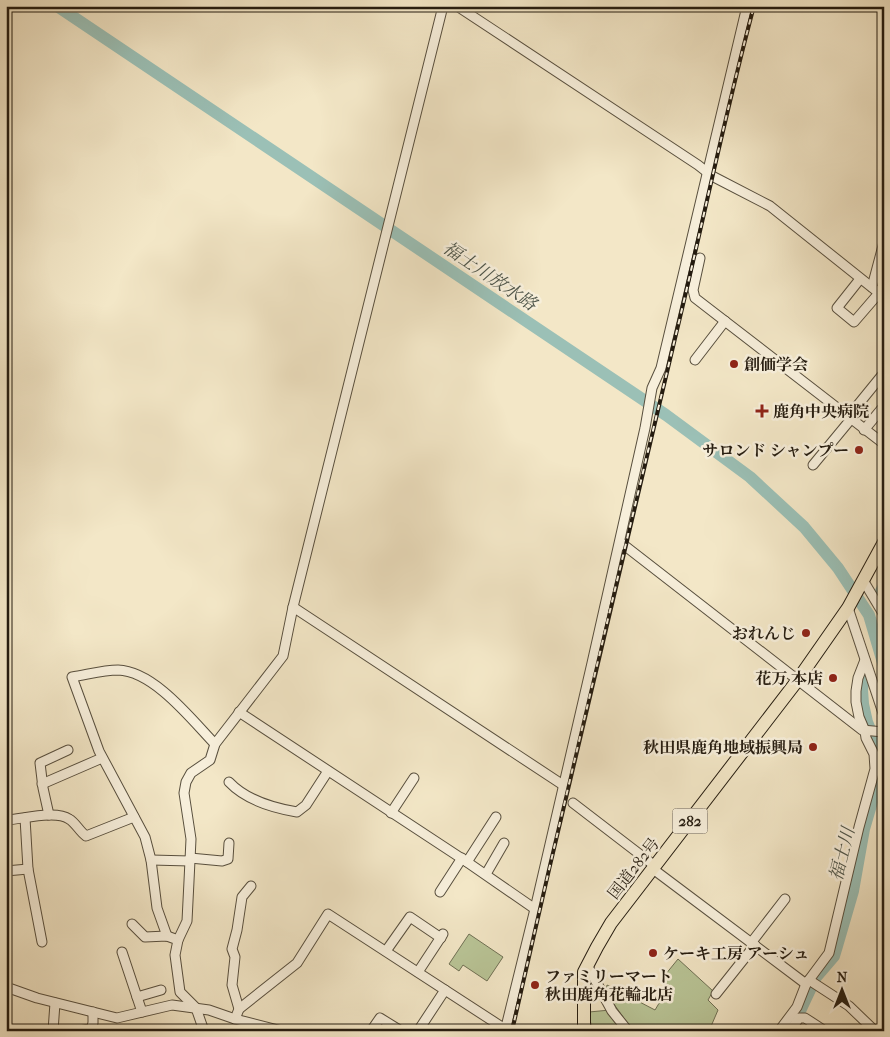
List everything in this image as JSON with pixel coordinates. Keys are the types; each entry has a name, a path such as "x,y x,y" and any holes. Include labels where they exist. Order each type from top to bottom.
{"highway":[{"name":"国道282号","path":"584,1031 583,982 587,965 611,923 797,681 848,608 884,542"}],"street":[{"path":"204,1031 196,1008 180,992 176,954 178,940 186,921 190,860 191,839 184,794 186,782 191,773 210,760 215,744 283,656 293,607 443,6"},
{"path":"457,6 707,172 770,206 878,292"},
{"path":"235,1019 239,1009 297,963 328,914 505,1030 620,542 652,388 661,368 747,6"},
{"path":"860,279 837,308 854,322 878,292 884,242"},
{"path":"700,258 693,290 695,298 884,444"},
{"path":"695,360 725,321"},
{"path":"812,465 883,374"},
{"path":"864,430 884,406"},
{"path":"620,542 797,681 873,732"},
{"path":"863,581 884,615"},
{"path":"293,607 563,785"},
{"path":"848,608 884,716"},
{"path":"865,660 858,678 856,691 857,710 873,732"},
{"path":"167,936 157,908 146,837 102,758 72,677 118,670 141,676 168,696 215,744"},
{"path":"239,712 486,874 535,909"},
{"path":"779,1031 797,1006 829,953 875,769 874,754 866,738 873,732"},
{"path":"49,815 42,784 41,761 68,750"},
{"path":"42,784 102,758"},
{"path":"229,782 238,792 248,798 297,812 306,805 328,771"},
{"path":"391,812 414,778"},
{"path":"573,803 753,944 849,1006 875,1031"},
{"path":"6,820 62,815 72,820 86,836 134,817"},
{"path":"440,892 496,817"},
{"path":"25,818 28,869 42,942"},
{"path":"151,860 222,861 228,859 229,843"},
{"path":"486,874 504,843"},
{"path":"6,871 28,869"},
{"path":"239,1009 232,985 235,957 232,949 242,898 251,886"},
{"path":"716,994 784,899"},
{"path":"386,951 410,917 442,936 418,972"},
{"path":"132,924 145,937 167,936 178,940"},
{"path":"122,952 142,1012"},
{"path":"587,965 612,1012 628,1031"},
{"path":"6,987 37,998 116,1018 172,1005 208,1010 282,1031"},
{"path":"137,997 161,990"},
{"path":"418,1031 445,990"},
{"path":"53,1031 55,1003"},
{"path":"79,1031 91,1029 93,1012"},
{"path":"371,1031 380,1018 401,1031"},
{"path":"790,1031 800,1018 806,1018 825,1031"}],"green space":[{"path":"469,934 503,957 487,981 463,965 459,971 449,964"},
{"path":"678,959 713,991 708,1000 718,1010 709,1031 633,1031 606,993 607,985 655,1010 667,990 661,980"},
{"path":"610,1010 626,1031 592,1031 589,1012"}],"waterway":[{"name":"福士川放水路","path":"57,6 666,415 750,477 804,527 838,568 869,615 884,666"},
{"name":"福士川","path":"879,595 884,586"},
{"name":"福士川","path":"788,1028 800,1011 816,977 834,956 853,891 864,829 881,771 878,749 867,722 863,704 864,674"}],"railway":[{"path":"512,1031 743,46 754,6"}],"place":[{"name":"創価学会","path":"734,364"},
{"name":"鹿角中央病院","path":"762,411"},
{"name":"サロンド シャンプー","path":"859,450"},
{"name":"おれんじ","path":"806,633"},
{"name":"花万 本店","path":"833,678"},
{"name":"秋田県鹿角地域振興局","path":"813,747"},
{"name":"ケーキ工房 アーシュ","path":"653,953"},
{"name":"ファミリーマート 秋田鹿角花輪北店","path":"535,985"}]}
